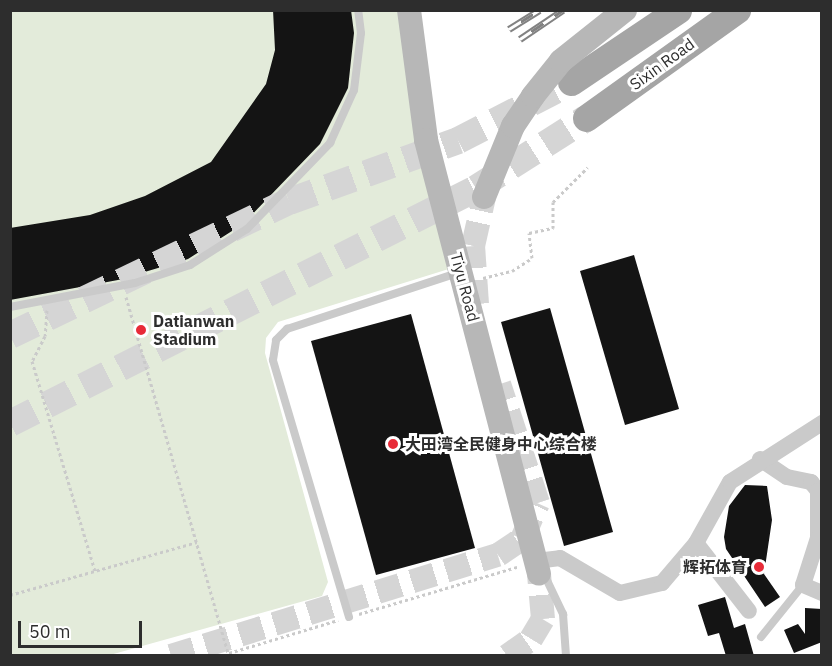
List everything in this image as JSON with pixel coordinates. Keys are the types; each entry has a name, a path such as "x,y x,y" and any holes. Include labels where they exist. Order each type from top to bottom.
{"main road":[{"name":"Sixin Road","path":"571,82 678,10"},
{"name":"Sixin Road","path":"586,118 737,10"}],"street":[{"name":"Tiyu Road","path":"409,10 426,140 537,568"},
{"path":"484,197 513,126 533,96 561,61 625,10"},
{"path":"537,568 560,558 620,592 640,592 662,583 696,543 730,483 760,459 822,423"},
{"path":"760,459 786,477 811,482 818,491 818,538 803,585 822,593"},
{"path":"696,543 749,611"}],"lane":[{"path":"10,307 48,302 123,286 190,265 247,229 291,189 330,143 354,90 361,33 358,10"},
{"path":"349,617 273,360 276,340 287,329 462,277"},
{"path":"537,568 563,614 566,656"},
{"path":"761,637 803,585"}],"path":[{"path":"462,277 512,271 532,258 529,233 553,228 553,202 588,167"},
{"path":"123,286 229,654 349,617 537,568"},
{"path":"48,302 45,336 32,361 95,571"},
{"path":"10,595 197,542"}],"green space":[{"name":"Datianwan Stadium","path":"11,11 402,11 452,268 278,322 266,338 265,353 328,582 322,596 110,655 11,655"}],"building":[{"path":"273,10 351,10 354,33 348,88 320,144 243,224 188,259 118,280 10,300 10,228 90,215 145,196 211,162 266,84 275,50"},
{"path":"634,255 679,409 625,425 580,271"},
{"path":"550,308 613,532 564,546 501,322"},
{"name":"大田湾全民健身中心综合楼","path":"411,314 475,548 376,575 311,341"},
{"path":"745,485 767,486 772,520 764,574 780,597 765,607 726,549 724,537 729,506"},
{"path":"725,597 734,628 745,624 754,656 726,656 719,633 708,636 698,605"},
{"path":"805,608 822,609 822,642 794,653 784,630 798,624 805,634"}],"tunnel":[{"path":"10,335 289,201 458,140 571,82"},
{"path":"10,423 476,188 586,118"},
{"path":"477,304 473,246 484,197"},
{"path":"171,656 498,555 522,539 538,503 499,384"},
{"path":"507,656 531,639 543,619 539,574"}],"railway":[{"path":"509,29 540,10"},
{"path":"520,39 563,10"}],"place":[{"name":"Datianwan Stadium","path":"141,330"},
{"name":"大田湾全民健身中心综合楼","path":"393,444"},
{"name":"辉拓体育","path":"759,567"}]}
